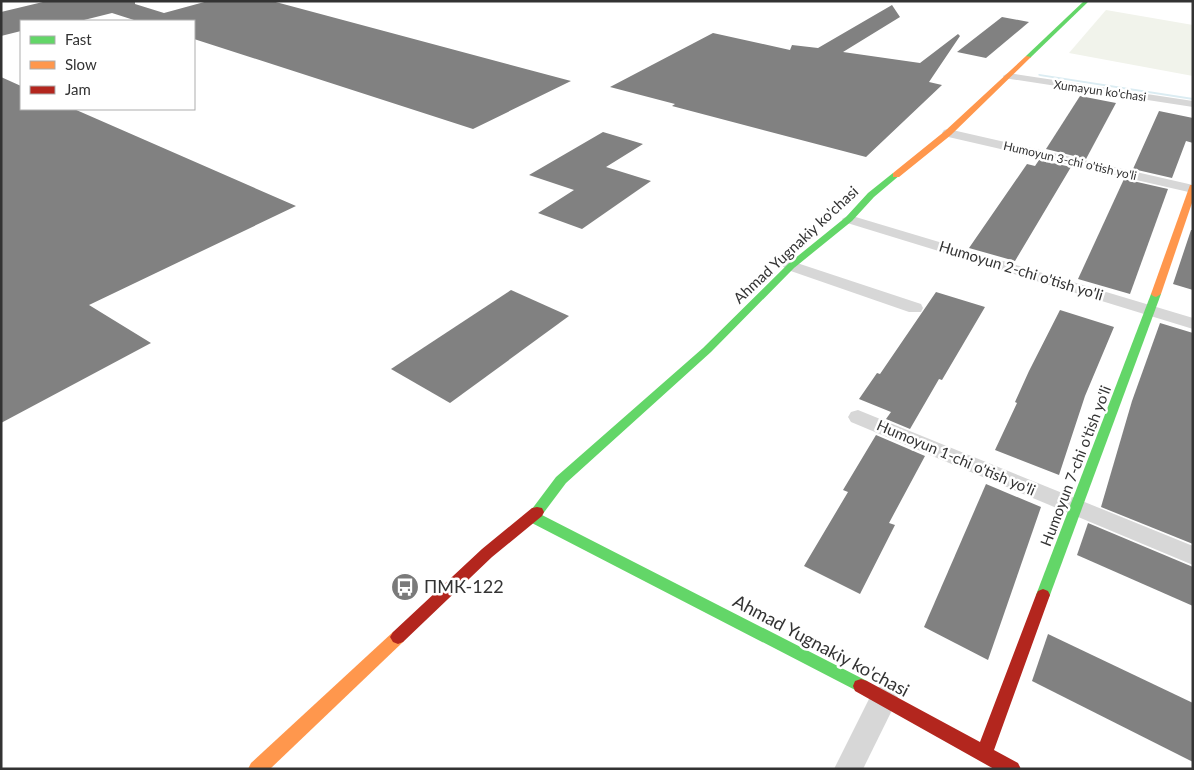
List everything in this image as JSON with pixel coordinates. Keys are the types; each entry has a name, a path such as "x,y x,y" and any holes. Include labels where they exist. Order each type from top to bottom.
{"street":[{"name":"Ahmad Yugnakiy ko'chasi","path":"257,769 487,553 533,517 561,480 707,350 791,266 849,219 871,195 948,133 1087,1"},
{"name":"Xumayun ko'chasi","path":"1008,76 1193,104"},
{"name":"Humoyun 3-chi o'tish yo'li","path":"948,133 1193,189"},
{"name":"Humoyun 7-chi o'tish yo'li","path":"984,753 1150,311 1193,189"},
{"name":"Humoyun 2-chi o'tish yo'li","path":"849,219 1193,324"},
{"path":"791,266 915,308"},
{"name":"Humoyun 1-chi o'tish yo'li","path":"858,417 1076,510 1193,556"},
{"name":"Ahmad Yugnakiy ko'chasi","path":"533,517 884,698 1012,769"},
{"path":"848,769 884,698"}],"shaded area":[{"path":"1106,10 1193,25 1193,76 1069,53"}],"building":[{"path":"47,1 135,1 135,4 164,13 208,1 272,1 571,81 473,129 195,39 195,20 134,20 112,13 84,20 20,20 20,31 1,36 1,12"},
{"path":"892,5 900,17 843,52 920,63 958,34 960,36 929,82 942,85 866,157 672,106 675,104 610,87 713,33 790,50 792,45 818,48"},
{"path":"1002,17 1029,22 986,58 957,52"},
{"path":"1,77 20,86 20,110 76,110 296,206 89,305 151,343 1,423"},
{"path":"1080,96 1116,103 1086,159 1046,149"},
{"path":"1159,111 1193,118 1193,143 1186,141 1172,178 1133,169"},
{"path":"603,132 643,144 606,167 651,181 582,229 538,213 574,190 529,175"},
{"path":"1039,160 1071,167 1015,261 969,248 1027,164 1035,166"},
{"path":"1124,179 1168,189 1130,294 1078,279"},
{"path":"1191,230 1193,230 1193,290 1173,284"},
{"path":"511,290 569,316 450,403 391,369"},
{"path":"936,292 985,307 942,380 939,379 910,429 886,419 891,412 859,399 877,373 880,374"},
{"path":"1060,310 1114,327 1085,396 1059,475 995,450 1017,403 1015,402 1029,371"},
{"path":"1160,323 1193,333 1193,544 1101,507 1132,401"},
{"path":"876,435 925,456 889,523 895,525 860,594 804,566 848,492 843,490"},
{"path":"986,484 1041,507 988,660 924,627"},
{"path":"1088,523 1193,567 1193,606 1077,555"},
{"path":"1048,634 1193,703 1193,762 1032,681"}],"waterway":[{"path":"1040,75 1193,99"}],"traffic: fast":[{"path":"1028,57 1087,1"},
{"path":"537,512 561,480 707,350 791,266 849,219 871,195 896,175"},
{"path":"1043,595 1156,294"},
{"path":"533,517 861,686"}],"traffic: slow":[{"path":"896,175 948,133 1028,57"},
{"path":"1156,294 1193,187"},
{"path":"257,769 398,637"}],"traffic: jam":[{"path":"398,637 487,553 537,512"},
{"path":"984,753 1043,595"},
{"path":"861,686 1012,769"}],"place":[{"name":"ПМК-122","path":"405,587"}]}
